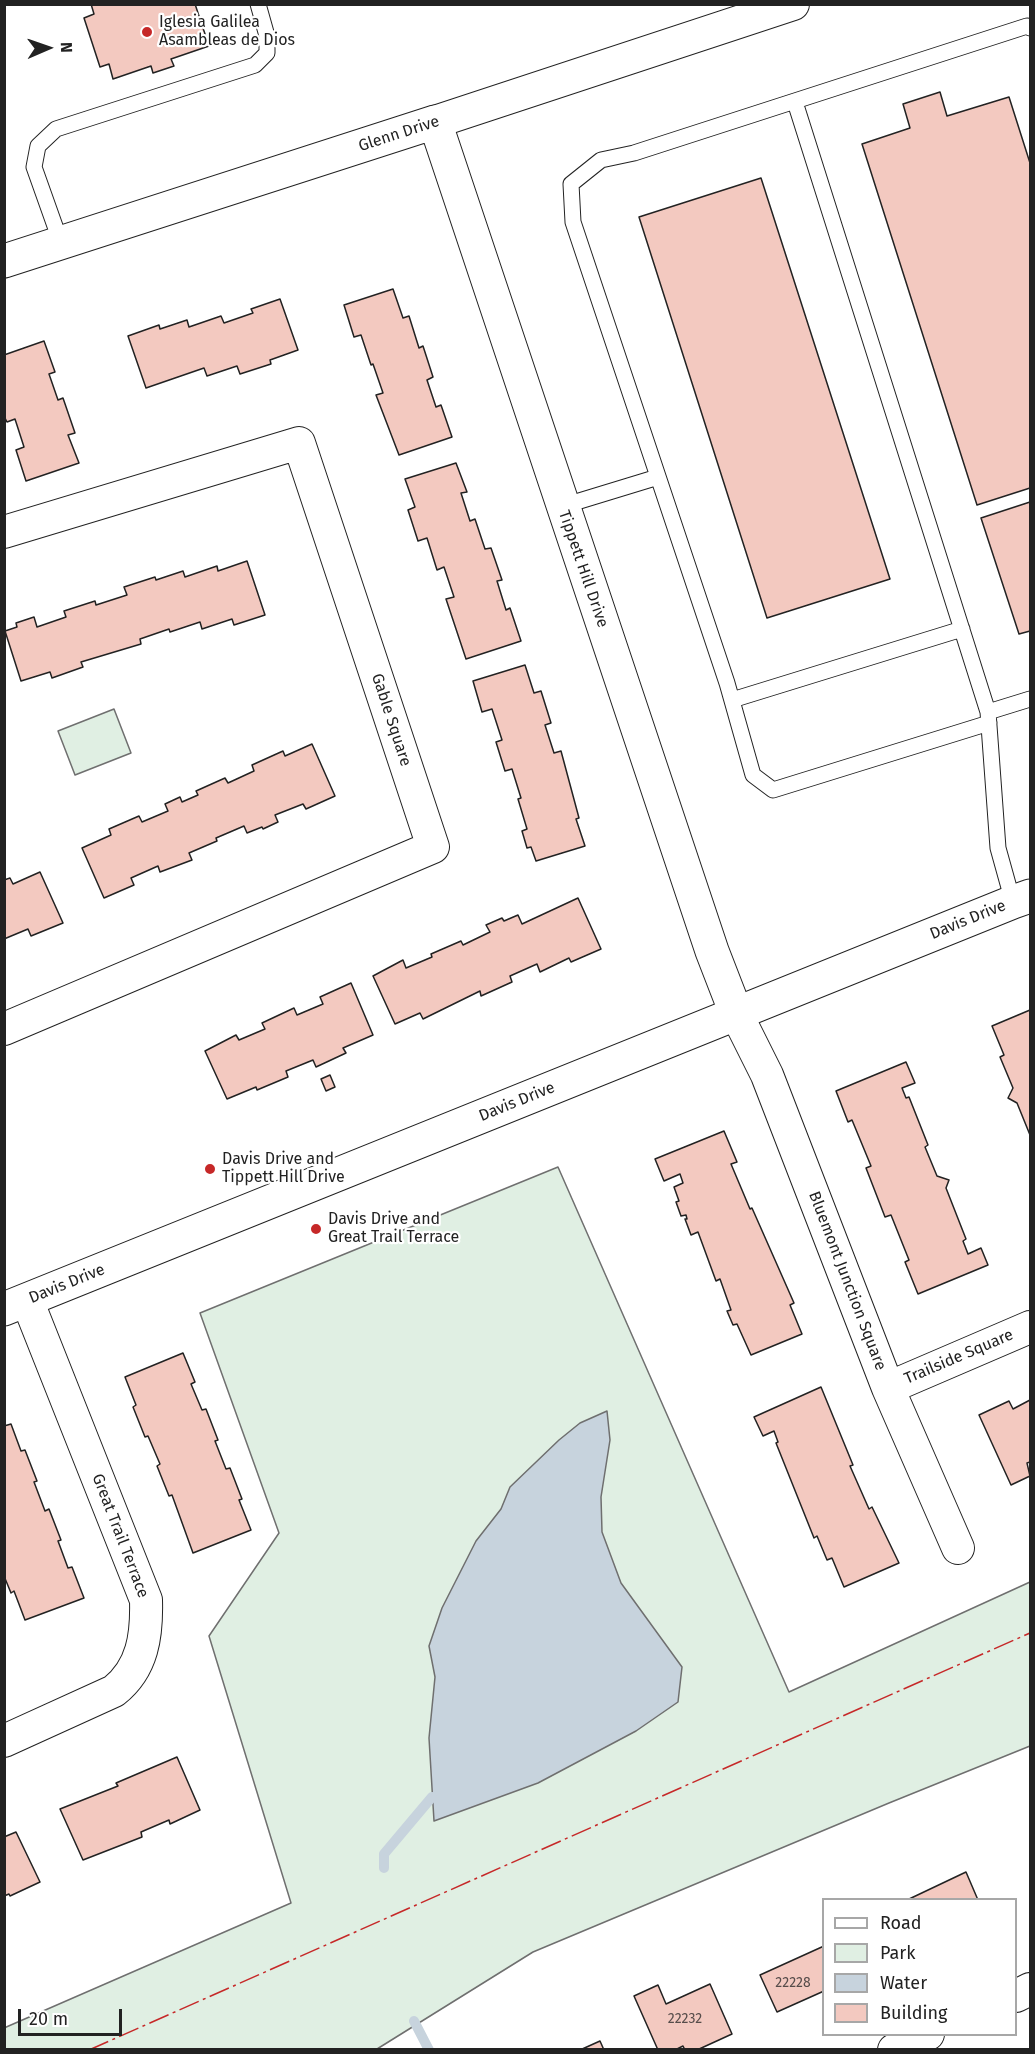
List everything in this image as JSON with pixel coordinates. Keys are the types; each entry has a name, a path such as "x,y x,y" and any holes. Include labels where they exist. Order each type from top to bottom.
{"street":[{"name":"Glenn Drive","path":"4,261 793,4"},
{"name":"Tippett Hill Drive","path":"435,122 562,507 712,951 736,1013"},
{"name":"Gable Square","path":"4,532 299,443 433,848 4,1029"},
{"name":"Davis Drive","path":"16,1305 1022,899"},
{"name":"Bluemont Junction Square","path":"736,1013 767,1075 888,1388 958,1548"},
{"name":"Great Trail Terrace","path":"4,1741 114,1691 128,1680 138,1660 147,1621 146,1600 16,1305"},
{"name":"Trailside Square","path":"888,1388 1030,1327"},
{"path":"894,2049 923,2036"}],"lane":[{"path":"61,243 34,167 38,146 56,129 255,65 267,53 267,36 258,4"},
{"path":"1030,28 1028,26 634,153 601,160 571,184 573,222 732,700 753,775 773,790 988,717 1030,699"},
{"path":"795,102 988,717 998,848 1022,899"},
{"path":"562,507 658,477"},
{"path":"732,700 962,629"}],"green space":[{"path":"114,709 131,753 75,775 58,731"},
{"path":"558,1167 789,1692 1030,1582 1030,1746 533,1952 377,2049 5,2049 4,2028 291,1903 209,1636 279,1533 200,1313"}],"water":[{"path":"607,1411 610,1440 601,1497 602,1532 621,1583 682,1667 678,1702 636,1731 538,1783 434,1821 429,1738 435,1677 429,1646 442,1608 476,1541 501,1509 510,1487 580,1423"}],"building":[{"name":"Iglesia Galilea Asambleas de Dios","path":"91,4 195,4 209,46 171,59 174,66 153,73 151,66 113,79 109,64 100,67 84,18 94,14"},
{"path":"940,92 947,116 1009,97 1030,163 1030,488 977,505 862,144 910,128 903,104"},
{"path":"761,178 890,579 767,618 639,217"},
{"path":"393,289 403,318 409,316 419,348 423,346 433,377 427,380 436,407 441,405 452,437 399,455 376,395 383,393 373,364 371,365 361,335 354,337 344,305"},
{"path":"280,299 298,350 270,360 271,364 240,374 237,366 207,376 204,368 146,388 128,336 159,325 160,329 187,320 189,327 221,316 224,323 253,313 251,309"},
{"path":"44,341 55,372 49,374 58,400 63,398 75,433 68,435 79,463 26,481 16,450 24,447 15,419 7,422 4,416 4,355"},
{"path":"456,463 467,492 461,493 470,521 475,519 485,549 491,548 502,580 497,581 506,610 510,608 521,641 466,659 446,599 454,597 444,567 437,570 427,538 418,541 408,510 415,507 405,479"},
{"path":"1030,502 1030,631 1019,634 981,518"},
{"path":"247,561 265,615 234,625 232,619 202,629 200,622 170,632 169,629 140,639 141,644 81,662 83,667 52,678 50,672 21,681 5,631 17,627 16,623 34,617 37,627 66,617 64,611 95,601 96,605 127,595 124,587 155,577 156,580 183,571 185,577 217,566 218,571"},
{"path":"525,665 534,693 541,691 551,723 545,725 554,753 561,751 579,818 576,819 585,846 536,861 531,847 527,848 522,831 527,829 512,769 505,771 496,742 502,740 492,709 482,712 473,681"},
{"path":"312,744 335,796 306,809 303,804 275,815 278,822 263,829 262,827 247,833 244,826 216,838 217,841 189,853 192,860 160,872 158,866 131,878 134,885 104,898 82,848 111,835 109,829 139,816 142,822 168,811 165,804 180,797 182,802 198,795 196,791 225,778 228,783 254,771 252,765 283,751 285,756"},
{"path":"40,872 63,923 31,936 28,929 4,939 4,880 10,878 13,884"},
{"path":"578,898 601,949 571,962 569,958 540,972 537,964 510,976 512,982 481,996 480,991 423,1019 420,1013 395,1024 373,976 403,960 406,968 461,941 463,945 490,932 486,925 502,918 504,921 518,915 522,924"},
{"path":"351,983 373,1035 343,1048 346,1053 316,1067 313,1060 286,1071 288,1077 227,1099 205,1051 236,1035 239,1040 265,1029 262,1023 294,1008 297,1015 323,1004 320,997"},
{"path":"1030,1010 1030,1135 1017,1103 1008,1098 1013,1088 1000,1057 1004,1055 992,1026"},
{"path":"906,1062 915,1083 902,1088 906,1098 909,1097 928,1145 925,1147 937,1176 949,1180 946,1188 966,1239 963,1241 968,1254 981,1248 988,1265 918,1294 905,1262 909,1260 891,1215 885,1217 866,1168 871,1166 852,1120 848,1122 836,1091"},
{"path":"330,1075 335,1087 326,1091 321,1079"},
{"path":"724,1131 737,1162 731,1164 794,1303 790,1305 802,1334 751,1355 737,1324 733,1325 727,1311 731,1310 720,1279 716,1281 698,1232 691,1235 685,1219 687,1219 686,1215 681,1216 674,1187 683,1183 680,1174 664,1181 655,1159"},
{"path":"183,1353 195,1382 191,1384 202,1410 206,1409 218,1440 215,1441 226,1469 230,1468 251,1530 193,1553 172,1495 169,1496 157,1466 160,1464 148,1436 145,1437 133,1407 136,1405 125,1377"},
{"path":"821,1387 853,1465 850,1466 869,1509 872,1507 899,1563 844,1587 832,1558 827,1560 817,1536 814,1538 776,1443 778,1442 774,1431 763,1436 754,1417"},
{"path":"1030,1400 1030,1462 1027,1463 1030,1476 1011,1485 979,1415 1009,1401 1013,1409"},
{"path":"11,1424 21,1451 25,1450 45,1511 49,1509 61,1540 58,1541 68,1568 72,1567 84,1598 25,1620 14,1591 11,1593 4,1576 4,1426"},
{"path":"177,1757 200,1810 170,1824 169,1820 141,1832 142,1837 83,1860 60,1809 118,1786 116,1783"},
{"path":"16,1832 40,1882 10,1896 9,1894 4,1896 4,1837"},
{"path":"966,1872 977,1898 911,1898"},
{"path":"822,1947 822,1992 777,2012 760,1975"},
{"path":"710,1984 732,2034 697,2050 685,2050 683,2046 675,2050 658,2050 634,1996 658,1985 666,2004"},
{"path":"600,2041 604,2050 580,2050"}],"waterway":[{"path":"384,1868 384,1854 432,1797"},
{"path":"414,2021 429,2050"}],"power":[{"path":"89,2050 1030,1633"}],"place":[{"name":"Iglesia Galilea Asambleas de Dios","path":"147,32"},
{"name":"Davis Drive and Tippett Hill Drive","path":"210,1169"},
{"name":"Davis Drive and Great Trail Terrace","path":"316,1229"}]}
